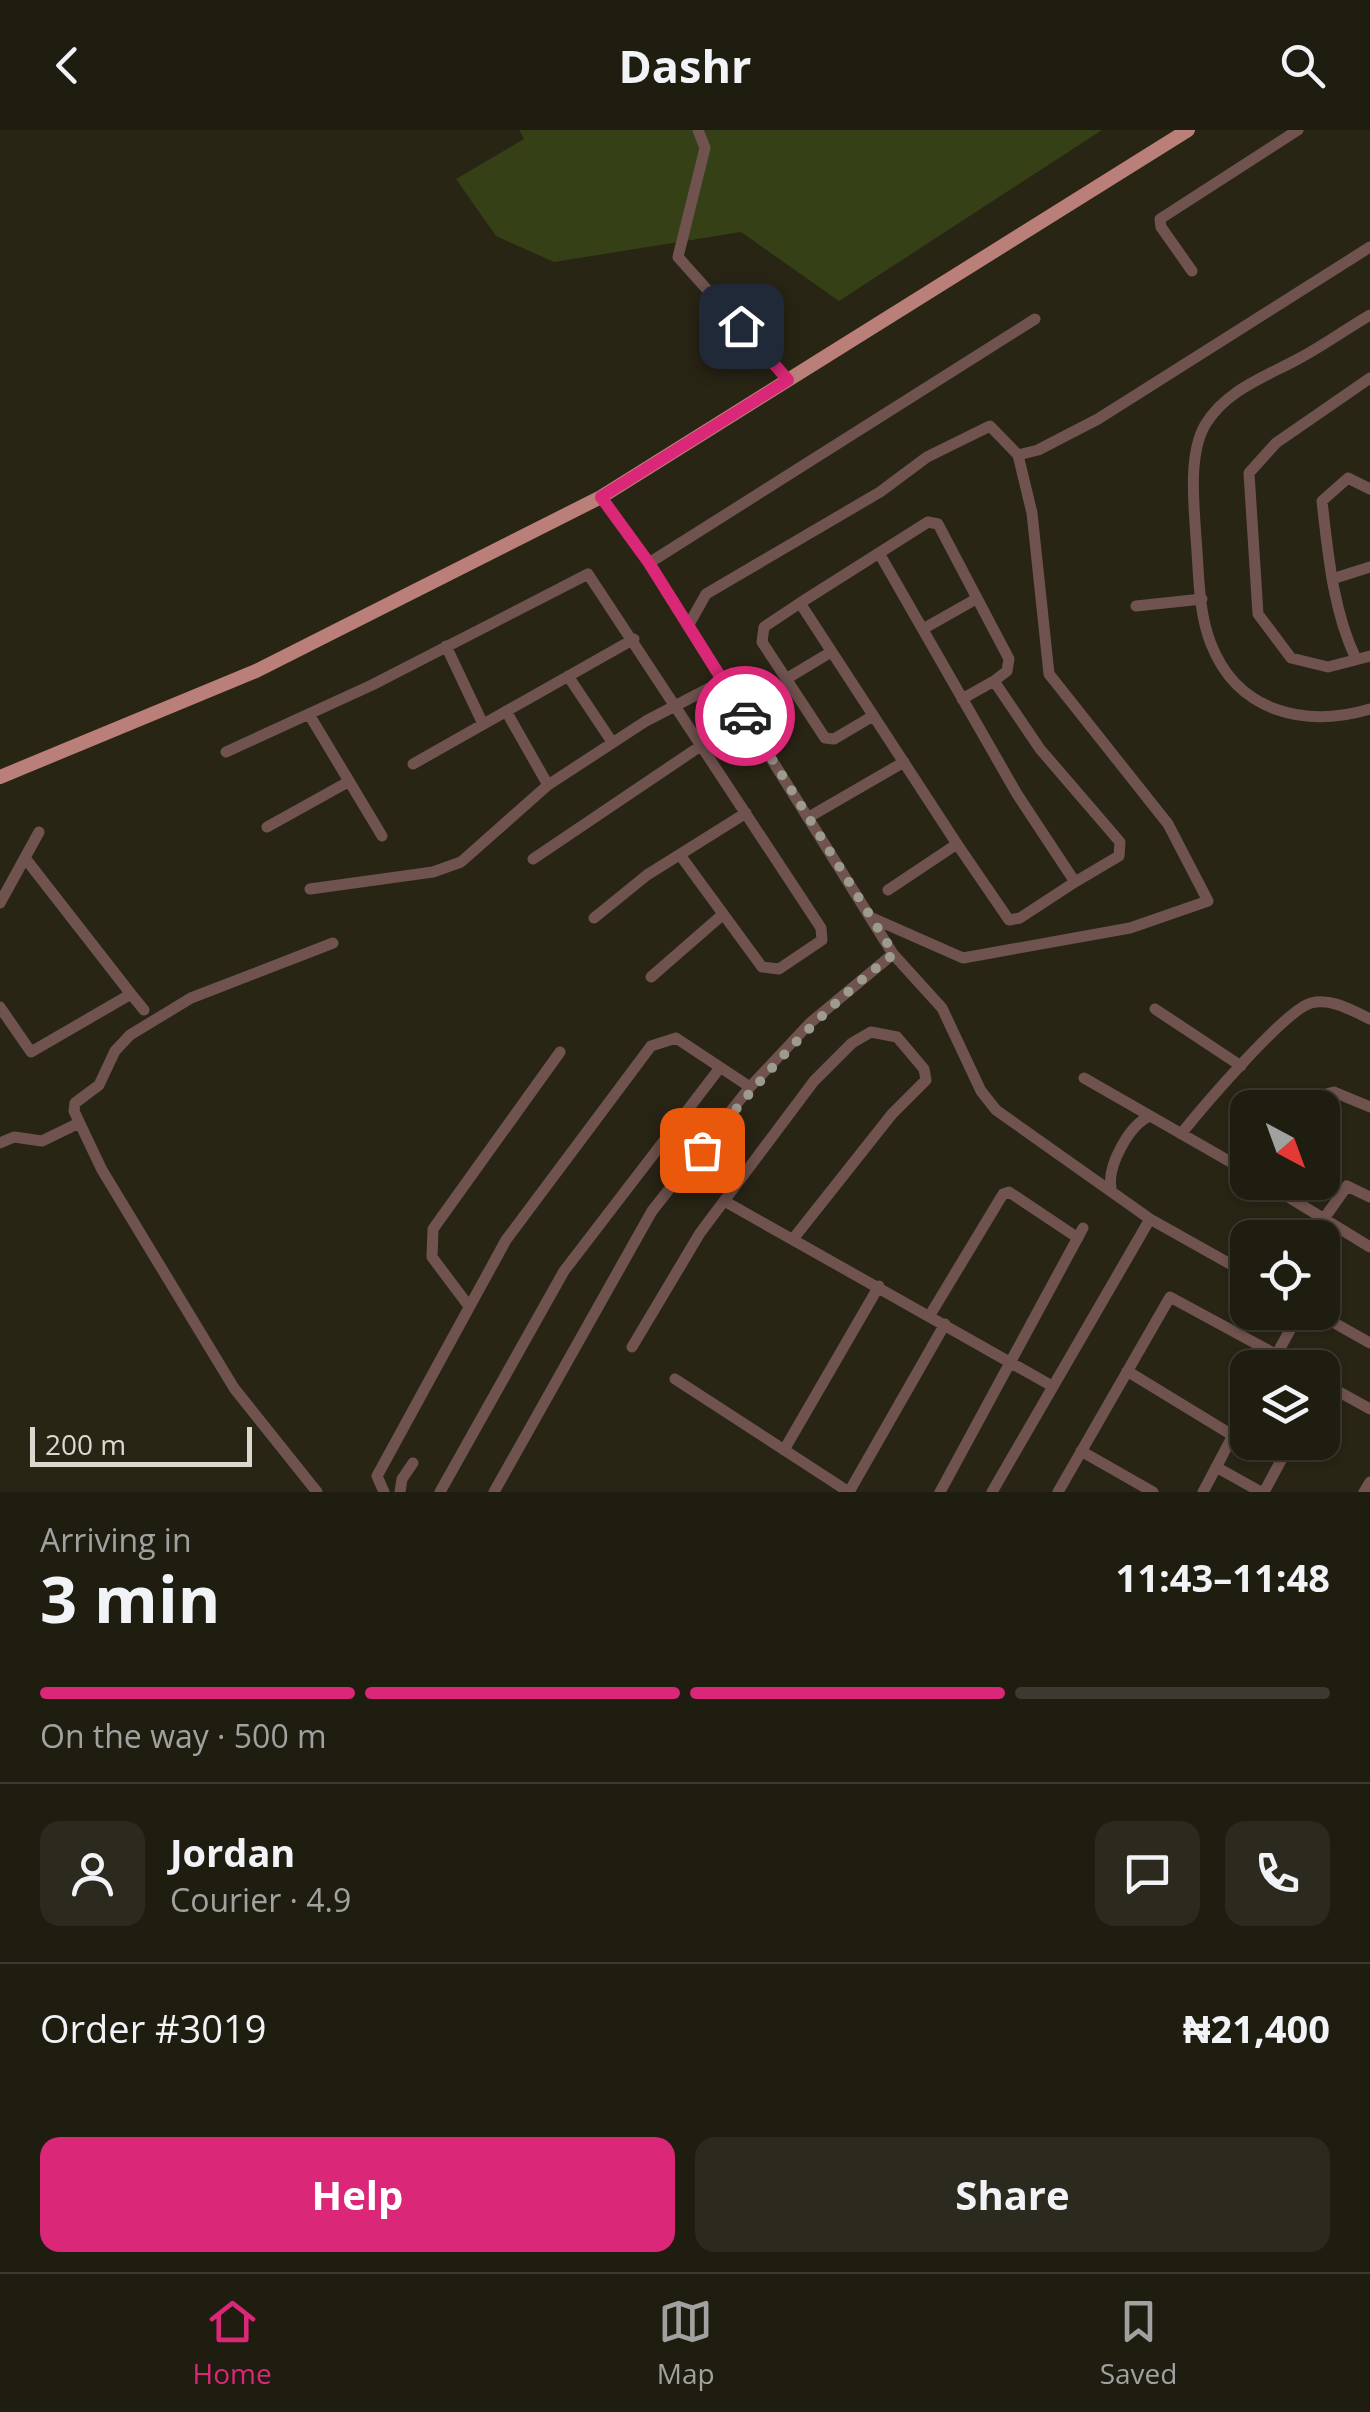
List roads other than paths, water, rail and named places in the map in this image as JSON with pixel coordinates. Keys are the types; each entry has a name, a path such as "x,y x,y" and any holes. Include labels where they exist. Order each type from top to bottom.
{"main road":[{"path":"0,776 256,671 601,497 1188,130"}],"street":[{"path":"698,130 705,148 678,257 788,380"},
{"path":"1192,271 1161,227 1160,219 1298,130"},
{"path":"1018,454 1038,450 1098,419 1370,247"},
{"path":"1370,315 1236,393 1207,422 1197,446 1194,508 1202,599 1211,644 1236,683 1254,699 1284,715 1338,718 1370,709"},
{"path":"649,563 1035,319"},
{"path":"1370,378 1276,443 1249,473 1258,614 1291,658 1328,667 1370,656"},
{"path":"688,626 706,594 880,492 933,454 990,426 1018,454 1032,513 1049,674 1168,824 1208,901 1130,928 963,958 870,916"},
{"path":"1356,659 1332,579 1322,501 1348,478 1370,489"},
{"path":"601,497 649,563 894,954 942,1008 983,1094 1006,1118 1150,1219 1230,1264"},
{"path":"873,716 828,740 786,679 760,632 928,522 938,524 1009,658 1006,671 962,699"},
{"path":"879,553 1017,794 1075,882"},
{"path":"1332,579 1370,567"},
{"path":"226,752 310,716 588,574 821,928 822,940 779,969 767,970 721,916 680,854"},
{"path":"923,629 976,599"},
{"path":"1136,606 1202,599"},
{"path":"800,603 1009,920 1020,918 1119,856 1122,847 1040,748 994,681"},
{"path":"413,764 634,639"},
{"path":"446,646 482,722"},
{"path":"786,679 832,652"},
{"path":"568,676 612,742"},
{"path":"310,889 448,868 473,853 548,784 676,704 723,681"},
{"path":"506,711 548,784"},
{"path":"310,716 382,836"},
{"path":"533,858 702,746"},
{"path":"809,817 904,762"},
{"path":"266,827 348,782"},
{"path":"594,918 638,881 746,813"},
{"path":"0,903 39,832"},
{"path":"888,890 956,844"},
{"path":"25,858 144,1010"},
{"path":"651,977 721,916"},
{"path":"317,1492 234,1388 106,1178 78,1124 74,1103 99,1085 115,1051 130,1035 190,998 333,943"},
{"path":"494,1492 652,1211 750,1088 810,1023 894,954"},
{"path":"0,1006 31,1052 131,994"},
{"path":"1181,1134 1241,1066 1303,1006 1336,1004 1370,1018"},
{"path":"1156,1008 1241,1066"},
{"path":"632,1347 695,1240 814,1081 852,1043 871,1032 898,1037 924,1069 926,1080 892,1114 794,1238"},
{"path":"384,1492 378,1476 506,1240 651,1046 676,1038 750,1088"},
{"path":"468,1305 432,1257 433,1230 560,1052"},
{"path":"440,1492 564,1271 719,1069"},
{"path":"1084,1078 1230,1162"},
{"path":"1340,1094 1370,1107"},
{"path":"1111,1188 1110,1169 1140,1120 1150,1116"},
{"path":"0,1143 14,1137 42,1141 78,1124"},
{"path":"1329,1220 1346,1186 1370,1197"},
{"path":"930,1315 1002,1194 1008,1192 1081,1233 940,1492"},
{"path":"1293,1200 1325,1220"},
{"path":"726,1202 1052,1386"},
{"path":"992,1492 1150,1219"},
{"path":"1340,1229 1370,1247"},
{"path":"784,1450 880,1286"},
{"path":"1058,1492 1173,1296 1269,1350"},
{"path":"675,1379 849,1492 945,1324"},
{"path":"1340,1326 1370,1343"},
{"path":"1127,1372 1230,1434"},
{"path":"1340,1392 1370,1410"},
{"path":"1203,1492 1230,1439"},
{"path":"1081,1450 1153,1492"},
{"path":"1216,1467 1263,1492 1281,1460"},
{"path":"400,1492 402,1479 413,1463"},
{"path":"1364,1492 1370,1482"}]}
